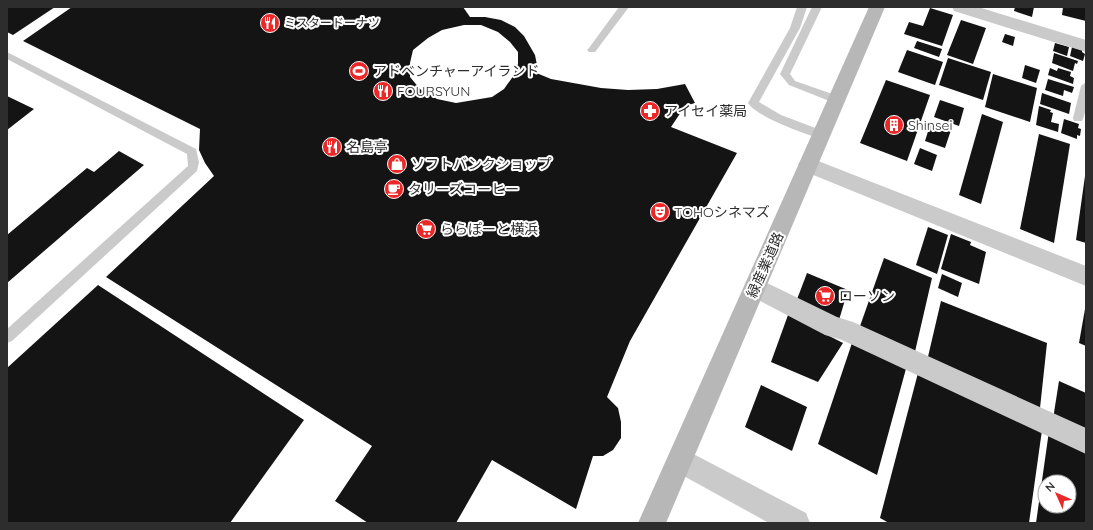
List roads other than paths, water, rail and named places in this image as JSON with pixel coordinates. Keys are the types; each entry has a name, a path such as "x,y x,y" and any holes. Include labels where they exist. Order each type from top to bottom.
{"street":[{"name":"緑産業道路","path":"652,523 877,7"},
{"path":"960,7 1086,46"},
{"path":"808,165 1086,276"},
{"path":"755,287 833,327 845,330 1086,441"},
{"path":"680,460 796,523"}],"lane":[{"path":"592,50 624,7"},
{"path":"802,7 795,28 754,103 765,112 822,135"},
{"path":"817,7 785,74 792,83 837,100"},
{"path":"7,55 192,152 194,162 193,168 7,337"},
{"path":"1078,118 1086,86"}],"place":[{"name":"ミスタードーナツ","path":"270,23"},
{"name":"アドベンチャーアイランド","path":"359,71"},
{"name":"FOURSYUN","path":"383,91"},
{"name":"アイセイ薬局","path":"650,111"},
{"name":"Shinsei","path":"894,125"},
{"name":"名島亭","path":"332,147"},
{"name":"ソフトバンクショップ","path":"397,164"},
{"name":"タリーズコーヒー","path":"394,189"},
{"name":"TOHOシネマズ","path":"660,212"},
{"name":"ららぽーと横浜","path":"426,229"},
{"name":"ローソン","path":"825,296"}]}
